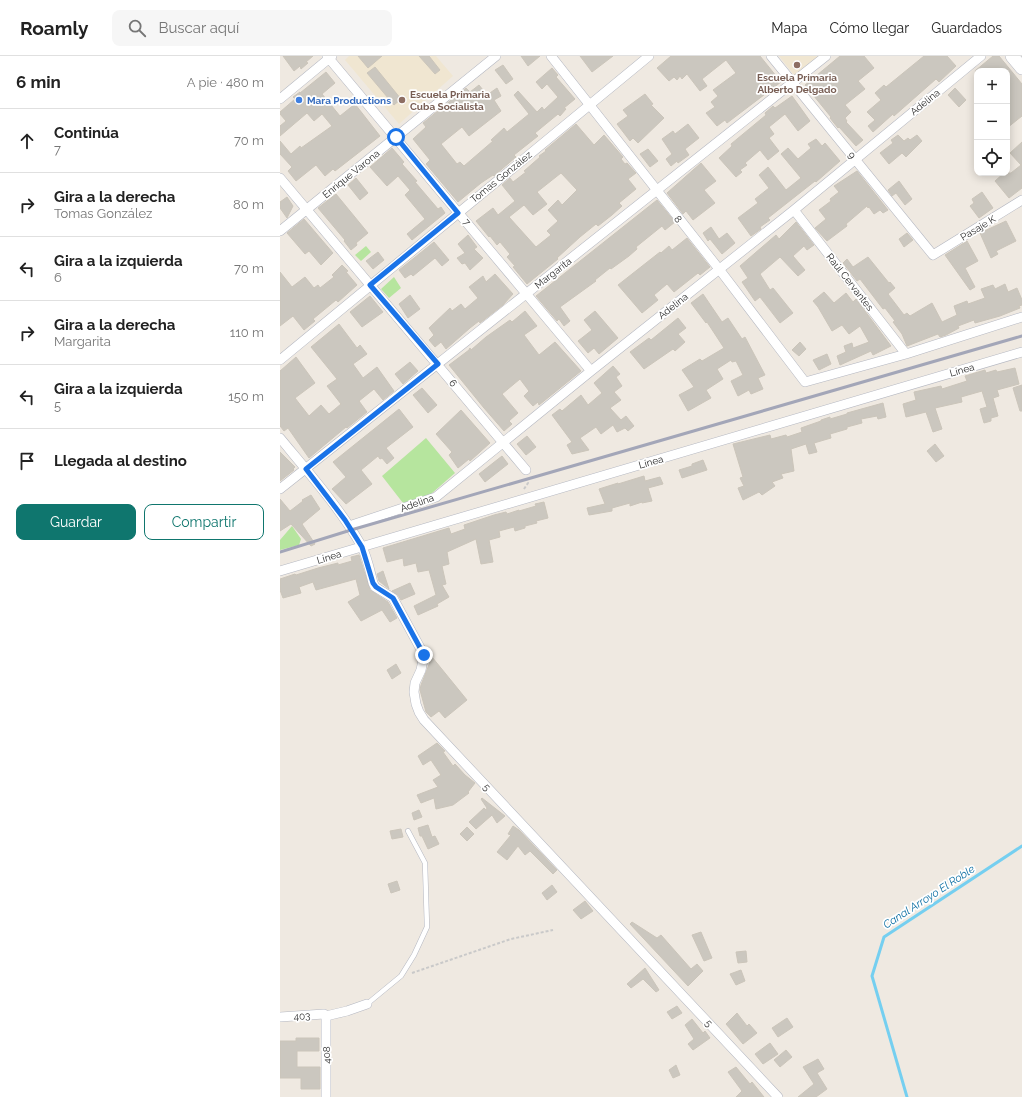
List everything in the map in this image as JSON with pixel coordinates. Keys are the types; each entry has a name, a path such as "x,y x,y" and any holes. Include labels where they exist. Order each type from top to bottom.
{"street":[{"name":"Enrique Varona","path":"280,231 496,56"},
{"name":"8","path":"551,56 719,269 804,382 906,354"},
{"name":"Tomas González","path":"280,360 649,56"},
{"name":"9","path":"771,56 933,255"},
{"name":"Margarita","path":"280,489 826,56"},
{"name":"Adelina","path":"348,526 436,497 591,370 856,160 981,56"},
{"path":"1012,56 1022,68"},
{"name":"7","path":"330,57 458,213 591,370"},
{"path":"280,99 330,57"},
{"name":"6","path":"280,178 526,470"},
{"name":"Pasaje K","path":"933,255 1022,200"},
{"name":"Raúl Cervantes","path":"794,210 906,354"},
{"path":"906,354 1022,317"},
{"name":"Línea","path":"280,571 1022,352"},
{"name":"5","path":"280,438 306,469 362,547 373,583 376,587 393,598 424,655 421,670 415,683 414,692 416,704 424,720 778,1097"},
{"name":"403","path":"280,1017 325,1015 347,1011 367,1004"},
{"name":"408","path":"325,1015 326,1097"}],"lane":[{"path":"367,1004 401,976 414,955 427,927 425,863 408,831"}],"path":[{"path":"517,501 528,483 526,470"},
{"path":"401,976 511,939 553,930"}],"shaded area":[{"name":"Escuela Primaria Cuba Socialista","path":"349,56 436,56 453,76 399,124 345,60"},
{"name":"Escuela Primaria Alberto Delgado","path":"779,56 819,56 794,75"}],"green space":[{"path":"366,246 371,252 361,261 355,255"},
{"path":"394,277 401,288 389,298 381,289"},
{"path":"426,438 455,473 431,494 403,503 382,476"},
{"path":"292,526 301,539 299,545 280,550 280,540"}],"building":[{"path":"283,56 313,56 301,69 300,66 294,71"},
{"path":"358,56 382,56 368,68"},
{"path":"419,56 429,56 440,70 435,74"},
{"path":"521,56 540,56 528,66"},
{"path":"580,56 613,56 592,72"},
{"path":"671,56 760,56 781,82 727,123 725,120 717,126 706,113 715,107 711,102 718,96 713,90 736,73 726,60 702,79 707,86 700,91 687,74 682,79 680,76 677,80 674,77 669,81 657,68"},
{"path":"840,56 864,56 874,68 858,81 865,89 845,105 851,112 845,118 847,121 846,122 863,140 856,146 839,127 838,128 805,85"},
{"path":"924,56 947,56 956,66 939,82 936,79 894,116 893,114 873,132 868,126 875,120 867,112 881,100 875,93 884,85 886,87"},
{"path":"993,56 999,56 1009,68 979,68"},
{"path":"503,65 513,79 506,84 495,70"},
{"path":"375,67 401,99 394,105 367,73"},
{"path":"552,68 558,75 556,77 575,99 564,108 566,109 560,116 558,114 535,133 538,136 514,155 516,157 494,176 493,175 481,183 458,202 426,164 430,160 413,139 426,127 423,123 466,88 470,92 479,85 487,95 497,88 501,96 494,100 501,111 469,136 462,127 441,144 457,164 460,162 464,166 493,141 491,140 504,128 507,132 529,114 514,95 518,91 537,112 542,107 544,110 558,97 547,84 542,89 536,82"},
{"path":"1010,69 1022,84 1022,116 1010,126"},
{"path":"326,72 335,83 322,94 340,116 355,104 380,136 335,171 333,169 325,176 316,165 296,181 288,171 292,167 280,154 280,141 291,154 300,146 301,148 332,126 322,114 314,121 307,113 280,136 280,126 286,121 280,112 295,99 293,97"},
{"path":"955,88 966,100 959,107 948,95"},
{"path":"645,94 653,104 651,105 664,118 638,143 633,138 630,141 617,124 628,116 623,110"},
{"path":"792,96 810,121 798,131 785,114 769,127 774,134 769,138 779,151 768,160 760,150 745,163 747,165 740,170 742,172 736,177 719,158 732,146 731,144 766,115 765,113 773,106 775,108"},
{"path":"576,124 594,145 604,135 623,157 621,159 625,164 627,163 636,173 628,179 636,189 619,203 622,206 612,215 598,226 596,224 557,258 558,259 527,284 507,257 510,254 500,242 497,245 476,221 493,208 498,215 515,201 502,185 510,178 513,182 526,172 524,171 546,151 545,150","holes":["561,173 577,190 562,205 558,200 548,210 558,221 547,231 551,235 536,247 509,217 524,205 533,215 547,204 537,192"]},
{"path":"688,124 699,138 685,149 689,155 671,166 666,159 672,154 662,139 673,131 675,134"},
{"path":"898,135 904,141 908,138 910,140 917,135 922,141 906,157 902,153 889,164 880,153 893,143 891,140"},
{"path":"816,139 822,146 825,143 840,161 816,182 815,181 768,218 770,220 751,236 738,218 758,203 755,199 769,188 759,175 768,167 786,190 801,178 781,154 788,148 798,159 811,148 808,144"},
{"path":"1022,142 1022,188 1009,198 995,181 1001,176 1010,176 1010,173 1021,165 1010,153"},
{"path":"392,148 404,162 402,164 417,181 415,182 438,209 441,207 445,213 412,240 407,234 425,219 405,195 410,190 398,176 387,186 370,167"},
{"path":"648,149 658,161 650,167 640,154"},
{"path":"701,163 716,181 704,190 715,203 693,220 686,211 683,214 667,193"},
{"path":"857,171 888,210 883,213 880,210 874,214 867,206 846,224 847,226 827,241 815,228 826,219 819,210 831,201 830,199 839,192 834,186"},
{"path":"356,178 368,193 360,200 348,185"},
{"path":"899,181 912,199 905,205 896,193 892,196 888,190"},
{"path":"982,192 993,208 979,218 970,206 974,203 972,199"},
{"path":"336,194 368,233 356,243 357,245 351,250 344,241 345,240 318,208"},
{"path":"287,197 293,206 287,218 280,208 280,202"},
{"path":"657,200 675,222 665,230 662,226 636,247 637,249 629,256 611,269 610,268 595,280 596,281 560,307 570,321 564,326 559,319 557,321 536,296"},
{"path":"304,219 333,253 321,265 309,251 305,254 287,233"},
{"path":"1006,221 1016,241 996,251 998,254 991,258 980,233"},
{"path":"796,222 814,245 807,250 804,246 793,256 805,270 798,276 780,257 760,274 770,290 773,288 793,313 780,323 760,297 755,301 742,282 748,278 740,266 776,235 779,239"},
{"path":"711,227 719,239 727,233 735,243 722,254 710,239 708,241 703,233"},
{"path":"907,233 913,240 904,247 899,239"},
{"path":"468,235 477,247 474,249 483,258 470,270 465,263 462,264 457,258 465,253 458,244"},
{"path":"687,238 710,267 700,275 698,273 674,292 667,284 654,295 658,300 642,313 618,285 660,252 661,253 669,246 672,250"},
{"path":"967,241 978,261 965,268 975,287 970,290 945,255"},
{"path":"434,242 449,260 442,266 435,258 413,276 411,274 405,278 399,270"},
{"path":"378,252 384,260 373,269 366,261"},
{"path":"868,257 889,283 890,282 895,288 888,294 904,315 907,313 910,316 932,303 942,322 957,315 954,306 967,301 968,304 985,298 981,289 993,285 995,289 1005,284 1008,292 1017,288 1022,300 1022,305 1019,306 1020,308 1000,316 975,323 974,320 958,326 959,328 946,335 940,337 938,334 907,346 902,334 893,322 895,321 885,308 883,309 860,279 857,281 843,263 847,259 853,267"},
{"path":"342,265 357,285 338,302 336,300 313,319 315,321 304,330 293,316 280,326 280,272 292,287 305,277 314,288 318,285 320,288 334,277 332,275"},
{"path":"495,274 513,294 503,305 480,323 479,321 446,349 441,342 435,347 429,340 434,335 429,328 450,308 452,311 461,304 465,309 478,298 469,287 483,276 486,282"},
{"path":"824,292 834,303 846,293 853,302 856,299 891,346 873,355 871,351 840,365 837,356 846,352 844,346 852,343 853,348 869,342 860,326 849,334 842,325 832,331 813,301"},
{"path":"703,294 722,322 728,318 742,339 745,337 765,375 758,378 763,389 751,394 749,390 738,396 731,381 743,375 736,361 732,362 731,360 717,369 723,379 706,390 711,398 688,411 679,395 694,387 682,370 700,359 702,361 724,348 707,322 706,323 691,303"},
{"path":"410,295 420,309 408,318 399,304"},
{"path":"370,296 383,312 362,327 350,312"},
{"path":"525,311 537,326 524,335 539,355 555,342 581,371 539,405 538,402 533,406 524,396 529,391 520,379 502,394 518,413 509,421 512,424 504,431 449,365 470,348 471,350 486,337 510,320 512,322"},
{"path":"595,311 618,338 599,354 594,348 588,353 578,341 592,330 584,320"},
{"path":"678,318 686,328 678,334 685,342 675,351 673,349 644,369 630,352 649,338 651,340"},
{"path":"339,324 357,348 360,345 367,354 353,364 363,378 377,367 394,391 383,400 374,389 359,401 367,412 347,428 346,427 309,458 288,428 284,431 280,426 280,371 296,357 315,383 295,398 309,416 321,405 329,414 341,404 327,386 337,379 311,347"},
{"path":"800,342 806,349 799,356 792,350"},
{"path":"827,354 831,364 819,370 813,360"},
{"path":"410,362 418,371 403,384 395,374"},
{"path":"613,366 620,374 616,377 622,386 614,392 621,400 610,408 621,420 626,416 634,426 628,431 625,428 617,432 613,425 601,434 596,427 580,438 589,450 572,454 567,445 572,442 552,415 560,409 562,411 581,395 588,405 602,393 594,383"},
{"path":"1015,368 1019,384 997,390 999,396 993,398 998,416 991,418 991,421 984,423 980,409 987,407 982,391 961,397 962,402 935,408 942,429 933,432 926,412 906,417 903,404 916,400 914,392 941,386 942,389 967,381 965,376 985,370 986,373 996,370 997,372"},
{"path":"1022,385 1022,411 1020,411 1013,388"},
{"path":"422,388 437,405 428,413 413,395"},
{"path":"883,403 886,417 878,419 877,416 861,419 862,423 830,434 831,438 814,443 817,452 809,454 806,444 791,449 794,471 781,474 783,478 772,482 775,486 762,495 759,492 743,500 738,488 744,486 740,478 743,477 733,444 770,435 771,439 786,435 787,437 802,432 801,428 821,420 830,417 830,419"},
{"path":"399,409 413,427 386,448 394,458 387,464 378,456 361,470 372,484 346,504 332,489 346,477 333,462"},
{"path":"461,410 490,443 470,461 469,459 458,468 449,455 452,452 436,434"},
{"path":"527,436 536,447 526,455 517,444"},
{"path":"935,444 944,456 936,462 927,451"},
{"path":"280,452 295,467 293,469 294,470 280,481"},
{"path":"502,456 508,464 485,482 479,474"},
{"path":"703,460 707,470 682,478 679,470 692,466 692,464"},
{"path":"644,476 645,481 660,477 663,484 648,488 652,501 642,502 630,506 630,503 612,508 612,511 589,515 587,508 605,504 599,489"},
{"path":"311,495 320,509 302,524 315,544 311,546 291,524 280,531 280,499 290,511 303,501 302,500"},
{"path":"544,502 548,518 536,521 537,523 525,526 525,528 515,531 514,527 499,531 500,537 489,540 493,562 481,564 476,539 447,552 449,564 442,566 446,584 442,585 449,597 437,604 438,606 418,615 414,606 436,595 429,570 418,572 416,563 404,566 403,558 387,562 383,548 449,528 451,534 465,529 464,525 494,515 519,511"},
{"path":"359,555 370,590 388,602 397,618 390,622 382,610 361,621 348,602 360,595 356,579 316,590 313,582 299,587 301,593 283,598 280,590 280,579 338,563 338,565 352,561 351,557"},
{"path":"383,571 389,589 379,581 377,574"},
{"path":"410,583 415,594 401,600 398,595 392,591"},
{"path":"432,657 467,700 445,718 439,711 431,717 426,712 420,690"},
{"path":"396,664 401,673 392,679 387,670"},
{"path":"437,743 445,751 443,752 453,766 455,764 475,783 468,792 469,793 453,805 436,809 434,798 421,803 417,795 438,787 433,780 441,775 431,760 423,765 418,756"},
{"path":"482,798 505,816 497,823 492,815 476,829 469,822 484,808 486,810 487,808 481,799"},
{"path":"419,810 422,817 414,820 412,813"},
{"path":"428,825 432,837 435,836 439,844 428,849 422,836 420,836 418,828"},
{"path":"513,826 519,830 557,870 553,874 530,851 525,855 518,846 507,860 497,852 511,835 508,834"},
{"path":"467,827 474,834 467,841 460,834"},
{"path":"401,829 403,837 392,839 390,831"},
{"path":"397,881 400,890 391,893 388,884"},
{"path":"552,885 557,892 547,900 542,893"},
{"path":"585,901 593,911 581,919 573,910"},
{"path":"632,922 657,938 661,935 691,969 697,964 703,971 688,986 630,924"},
{"path":"701,932 712,958 704,961 692,935"},
{"path":"746,951 747,962 738,963 736,952"},
{"path":"645,968 659,990 656,992 643,979 631,988 627,984"},
{"path":"741,970 745,981 736,985 730,974"},
{"path":"677,1006 682,1013 672,1019 667,1012"},
{"path":"737,1013 747,1026 749,1024 757,1033 743,1044 726,1024"},
{"path":"787,1018 793,1027 778,1037 772,1028"},
{"path":"692,1019 703,1033 705,1031 710,1038 693,1050 688,1044 694,1039 685,1025"},
{"path":"296,1038 319,1038 319,1051 297,1051 297,1067 320,1067 320,1089 301,1089 301,1078 280,1078 280,1041 296,1041"},
{"path":"770,1043 778,1054 763,1064 755,1054"},
{"path":"786,1050 792,1057 780,1067 774,1060"},
{"path":"818,1059 824,1069 817,1073 827,1089 816,1097 798,1097 814,1084 803,1067"},
{"path":"676,1065 680,1075 673,1078 669,1070"},
{"path":"736,1067 750,1084 752,1082 764,1097 736,1097 742,1091 728,1072"}],"waterway":[{"name":"Canal Arroyo El Roble","path":"907,1097 872,976 884,937 1022,846"}],"railway":[{"path":"280,552 351,530 1022,336"}],"place":[{"name":"Escuela Primaria Alberto Delgado","path":"797,65"},
{"name":"Mara Productions","path":"299,100"},
{"name":"Escuela Primaria Cuba Socialista","path":"402,100"}],"route":[{"path":"396,137 458,213 370,285 438,364 306,469 345,520 362,547 373,583 376,587 386,592 393,598 424,655"}]}
